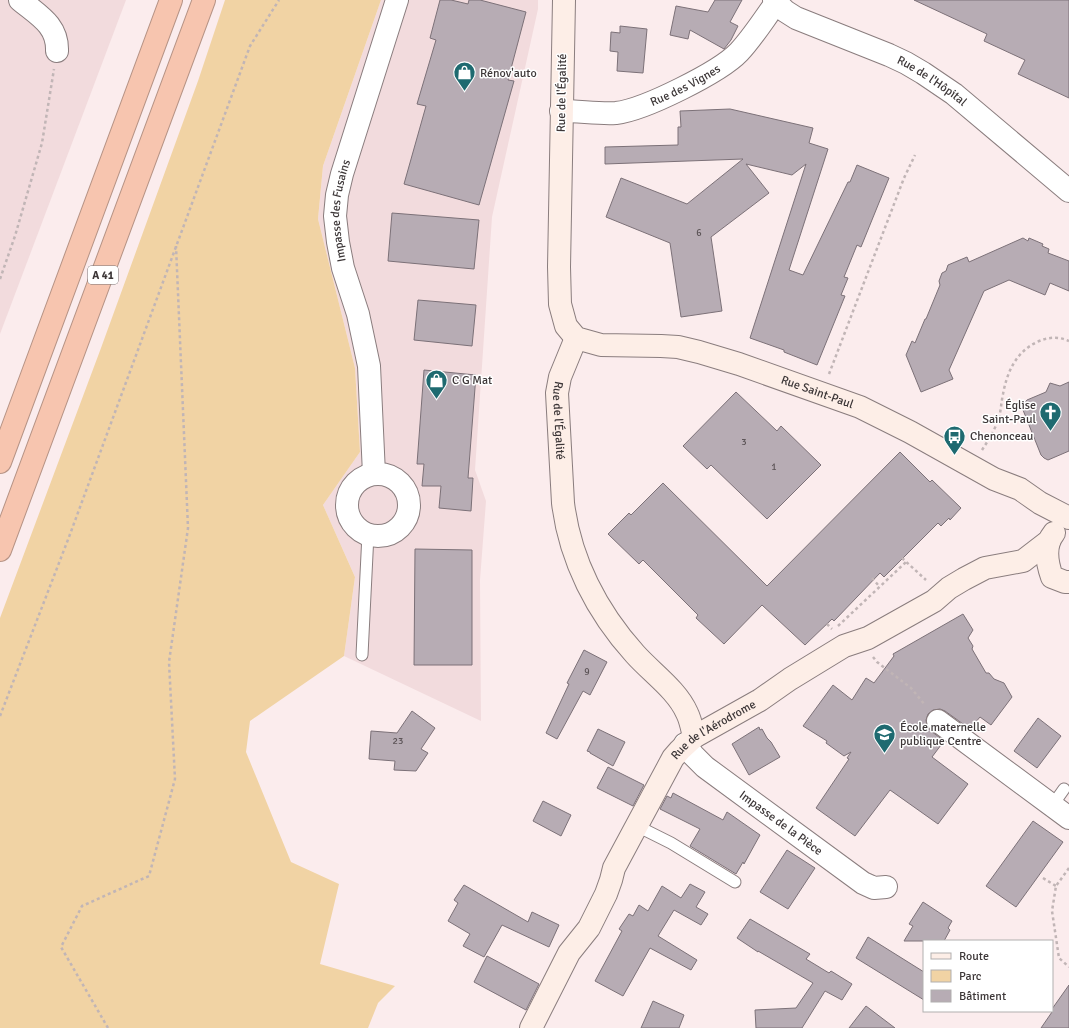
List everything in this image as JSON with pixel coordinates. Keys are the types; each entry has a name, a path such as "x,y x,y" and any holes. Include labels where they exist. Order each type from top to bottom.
{"highway":[{"name":"A 41","path":"0,462 171,0"},
{"name":"A 41","path":"0,550 204,0"}],"street":[{"path":"20,0 42,17 52,30 57,42 56,51"},
{"name":"Impasse des Fusains","path":"374,474 369,366 358,314 343,268 335,216 342,174 397,0"},
{"name":"Rue de l'Égalité","path":"564,0 561,111 560,304 566,326 576,338 560,377 557,393 565,519 578,565 592,595 607,618 635,654 673,692 683,705 691,722 689,741"},
{"name":"Rue des Vignes","path":"561,111 601,113 618,112 652,102 692,82 714,70 738,52 775,2"},
{"name":"Rue de l'Hôpital","path":"775,2 796,18 889,55 923,73 954,94 1069,191"},
{"name":"Rue Saint-Paul","path":"576,338 601,345 678,348 719,358 860,407 910,432 994,479 1020,489 1040,503 1069,518"},
{"path":"374,474 385,475 401,483 409,499 409,508 405,521 396,531 387,535 377,536 368,534 359,529 352,521 348,512 347,501 350,492 356,483 364,477 374,474"},
{"path":"1040,503 1050,538 1048,566 1061,579"},
{"name":"Rue de l'Aérodrome","path":"531,1028 569,953 589,928 606,894 614,868 674,758 689,741 760,700 790,679 844,646 868,638 934,601 949,588 973,574 985,568 1023,560 1050,538 1057,529 1069,522"},
{"path":"1023,560 1061,579"},
{"path":"938,721 1062,804"},
{"name":"Impasse de la Pièce","path":"689,741 693,755 705,767 863,883 874,888 886,887"}],"lane":[{"path":"362,655 368,534"},
{"path":"637,826 671,843 735,882"}],"path":[{"path":"0,716 69,537 250,46 279,0"},
{"path":"0,279 15,236 42,143 56,51"},
{"path":"821,393 904,178 915,155"},
{"path":"108,1028 60,947 82,906 149,876 175,779 169,662 188,528 176,246"},
{"path":"972,467 998,421 1004,387 1014,361 1027,348 1046,338 1052,337 1069,341"},
{"path":"902,558 941,595"},
{"path":"833,630 906,562"},
{"path":"872,578 880,586"},
{"path":"860,641 877,662 911,688 938,721"},
{"path":"1069,868 1056,886 1052,911 1058,953 1062,961 1069,966"},
{"path":"1043,878 1056,886"}],"shaded area":[{"path":"0,0 126,0 0,334"},
{"path":"381,0 538,0 538,9 492,217 475,470 486,501 480,580 481,721 344,656 355,577 323,505 360,452 355,368 318,219 323,166"}],"green space":[{"path":"225,0 381,0 323,166 318,219 355,368 360,452 323,505 355,577 344,656 250,721 246,752 291,862 339,884 320,964 395,986 378,1003 368,1028 0,1028 0,618 101,348 198,81"}],"building":[{"path":"440,0 451,0 468,4 469,0 480,0 526,12 508,80 514,81 479,205 404,184 426,106 417,104 436,40 430,38"},
{"path":"715,0 742,0 730,22 738,26 731,40 724,49 690,30 688,39 670,35 676,6 708,12"},
{"path":"914,0 1069,0 1069,98 1018,74 1025,60 984,41 987,34"},
{"path":"620,26 647,29 643,73 617,71 618,52 610,51 611,32 620,33"},
{"path":"730,109 813,128 809,143 828,149 789,270 803,275 848,182 850,182 857,165 889,178 861,247 857,245 844,277 848,278 841,295 845,296 817,365 784,352 784,350 750,338 806,164 792,175 746,164 769,193 711,237 722,311 681,317 670,243 606,217 621,178 687,204 743,159 605,164 605,147 678,145 678,127 681,127 680,111"},
{"path":"392,213 479,220 474,269 388,261"},
{"path":"1023,238 1028,241 1029,238 1043,244 1042,246 1049,249 1048,253 1069,261 1069,291 1050,283 1045,295 1009,280 984,291 949,370 953,379 921,392 906,355 912,341 915,343 926,319 940,285 939,281 942,273 946,271 948,265 967,257 969,262"},
{"path":"418,300 476,305 472,346 414,340"},
{"path":"424,370 476,375 468,478 473,478 471,511 439,508 441,486 422,486 424,464 417,464"},
{"name":"Église Saint-Paul","path":"1069,382 1069,451 1048,460 1041,455 1023,410 1023,405 1027,400 1046,392 1050,383 1060,386"},
{"path":"736,392 777,431 781,426 821,465 767,519 711,465 707,469 683,446"},
{"path":"900,452 930,482 932,480 961,508 950,520 949,518 941,526 938,523 884,577 880,573 834,621 832,619 805,645 762,605 724,644 696,618 698,615 643,560 639,564 608,534 629,513 631,515 663,483 767,586"},
{"path":"415,549 472,550 472,665 414,665"},
{"path":"963,614 973,630 968,638 973,646 972,649 986,673 989,673 994,679 1004,683 1012,697 991,725 980,717 970,729 940,709 933,710 928,714 926,720 927,726 944,741 932,757 968,784 938,824 890,790 855,836 816,808 849,759 847,758 851,752 844,756 826,743 827,741 803,726 833,685 852,700 866,678 874,683 894,656 893,654"},
{"path":"584,650 607,662 590,695 583,691 557,739 546,733 569,684 567,683"},
{"path":"412,711 435,728 421,749 428,753 416,771 394,770 395,761 369,759 371,731 397,733"},
{"path":"1038,718 1061,736 1037,768 1014,751"},
{"path":"759,727 760,730 762,729 780,757 749,775 732,744"},
{"path":"598,729 625,742 613,766 587,751"},
{"path":"608,767 644,785 633,806 597,788"},
{"path":"673,793 723,820 727,812 760,835 744,864 743,862 736,874 690,846 700,829 660,809 667,796 671,798"},
{"path":"543,801 571,815 561,836 533,821"},
{"path":"1033,821 1063,842 1016,907 986,886"},
{"path":"787,850 815,868 788,909 760,892"},
{"path":"690,884 705,892 696,907 708,914 701,925 674,910 658,936 697,960 691,970 650,948 623,996 595,981 622,931 619,929 629,914 633,916 639,905 648,911 662,886 681,898"},
{"path":"464,885 528,922 532,912 559,925 549,947 502,925 484,957 463,946 470,934 448,921 458,903 454,900"},
{"path":"923,902 952,921 948,928 950,930 945,940 904,941 913,926 909,924"},
{"path":"750,919 810,954 806,959 829,973 831,971 852,984 842,1000 825,991 802,1028 756,1028 755,1010 796,1008 813,983 758,952 737,938"},
{"path":"868,937 923,971 923,999 856,958"},
{"path":"487,956 539,984 526,1010 474,982"},
{"path":"1069,985 1069,1028 1041,1028 1053,1012 1053,1008"},
{"path":"653,1001 684,1015 679,1028 641,1028"},
{"path":"866,1006 895,1028 849,1028"}],"place":[{"name":"Rénov'auto","path":"465,92"},
{"name":"C G Mat","path":"437,400"},
{"name":"Église Saint-Paul","path":"1051,432"},
{"name":"Chenonceau","path":"954,456"},
{"name":"École maternelle publique Centre","path":"885,754"}]}
